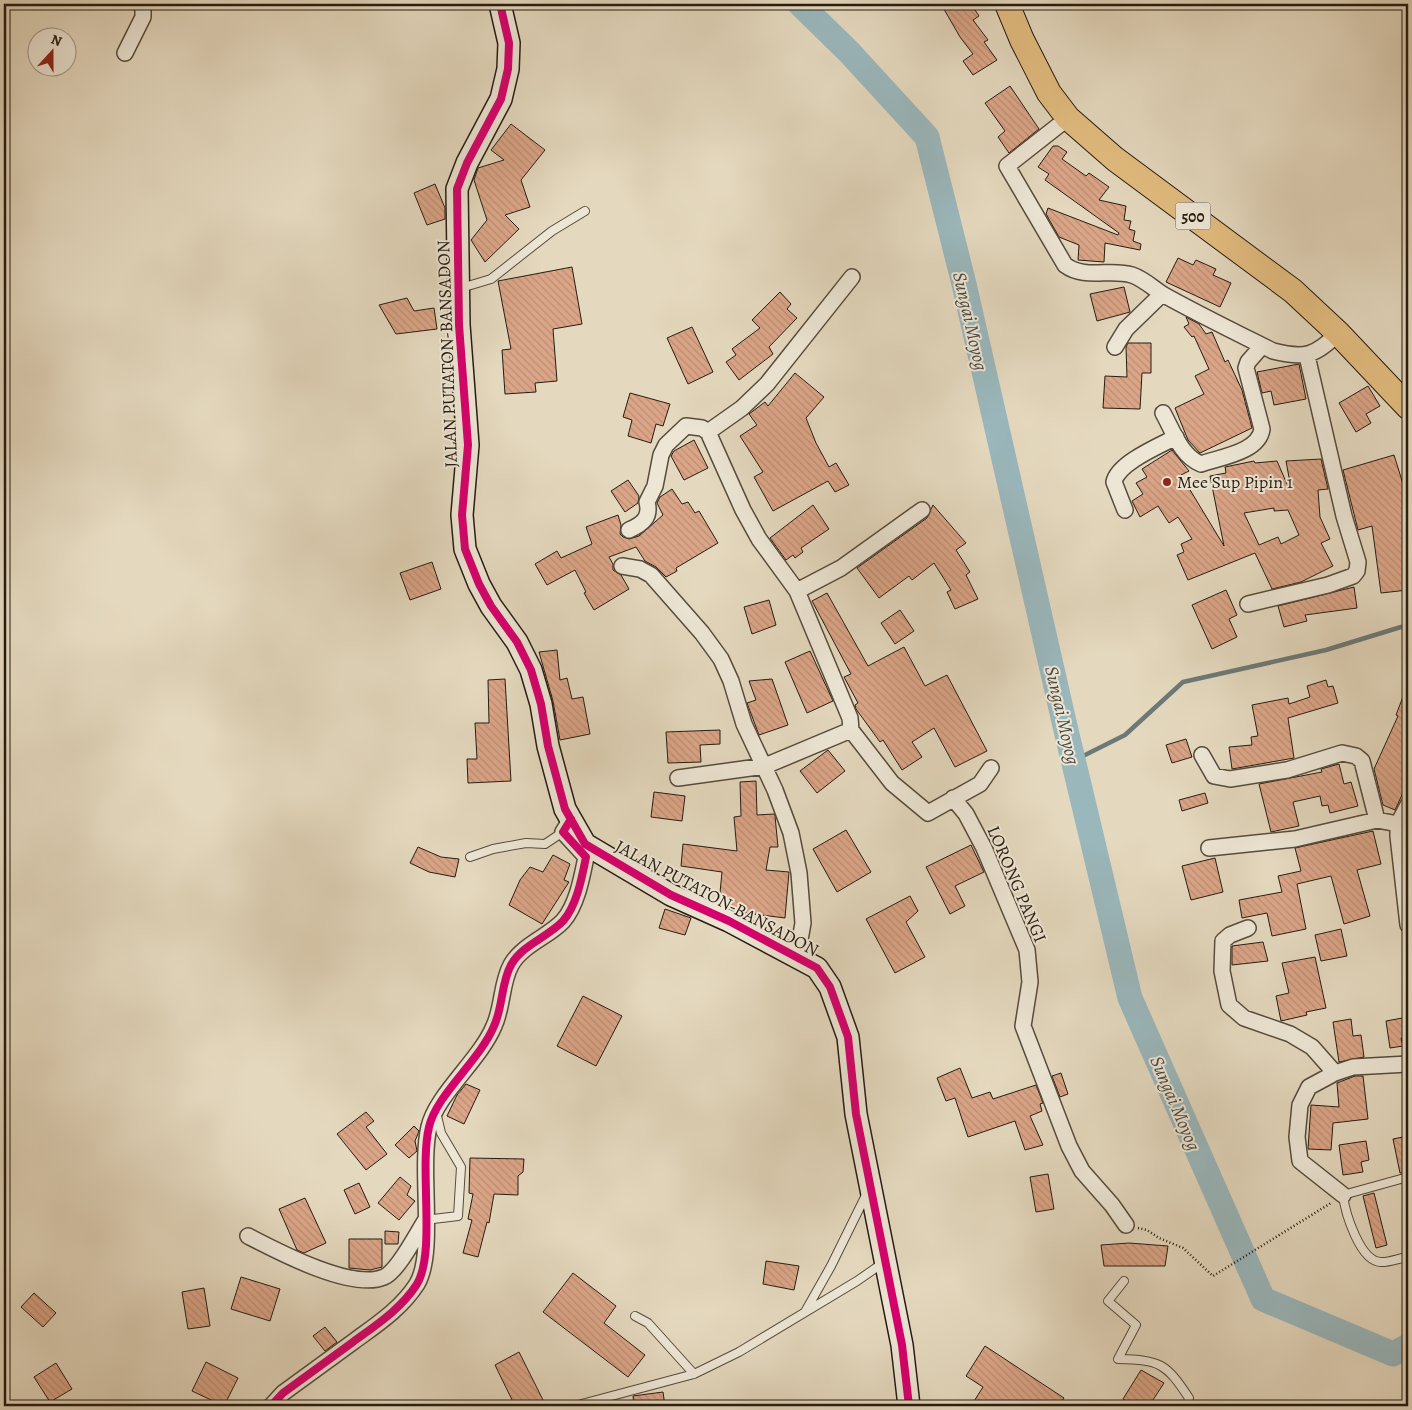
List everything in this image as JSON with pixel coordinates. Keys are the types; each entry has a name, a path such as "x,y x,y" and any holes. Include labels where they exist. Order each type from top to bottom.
{"main road":[{"name":"500","path":"1007,4 1022,40 1049,93 1068,118 1115,159 1270,271 1338,333 1408,407"}],"street":[{"path":"125,53 143,17 143,4"},
{"name":"JALAN PUTATON-BANSADON","path":"500,4 509,43 508,70 501,99 467,163 457,189 458,289 468,445 462,515 465,549 483,591 517,642 531,670 541,704 548,746 566,809 567,825 585,844 671,895 729,921 817,968 830,987 848,1037 856,1114 887,1260 902,1345 909,1406"},
{"path":"1068,118 1007,166 1066,265 1073,270 1083,273 1134,275 1162,294 1262,346 1283,354 1307,356 1325,347 1338,333"},
{"path":"708,432 742,408 767,384 852,277"},
{"path":"1115,347 1126,329 1162,294"},
{"path":"1163,413 1185,453 1201,464 1254,445 1261,438 1262,429 1246,368 1248,362 1262,346"},
{"path":"1248,604 1328,584 1353,576 1357,571 1358,562 1344,516 1307,356"},
{"path":"629,530 638,526 647,517 649,511 646,502 655,486 661,455 666,445 686,426 702,428 708,432 729,482 759,539 797,590 850,718 851,730 892,783 928,813 980,784 991,768"},
{"path":"1125,510 1114,482 1117,475 1128,464 1176,437"},
{"path":"797,590 841,568 922,510"},
{"path":"622,566 640,569 650,575 670,594 713,647 724,666 744,724 765,766 796,853 803,923 797,957"},
{"path":"678,778 765,766 851,730"},
{"path":"1202,754 1214,776 1230,779 1287,770 1342,753 1356,756 1362,760 1377,820"},
{"name":"LORONG PANGI","path":"953,798 966,814 984,848 1027,950 1030,982 1023,1026 1069,1146 1082,1171 1112,1205 1126,1225"},
{"path":"1408,805 1398,824 1399,861 1408,925"},
{"path":"1209,848 1295,839 1377,820 1398,824"},
{"path":"271,1406 283,1393 381,1321 404,1301 418,1282 424,1266 426,1158 429,1126 436,1110 483,1048 494,1027 512,964 532,944 563,921 574,900 586,858 567,825"},
{"path":"1248,928 1230,935 1223,942 1222,971 1229,1005 1244,1018 1290,1034 1312,1047 1335,1072"},
{"path":"1343,1196 1300,1161 1297,1137 1303,1096 1314,1084 1335,1072 1353,1067 1408,1064"},
{"path":"248,1236 287,1257 347,1278 365,1279 384,1276 394,1268 425,1220"}],"lane":[{"path":"458,289 491,279 552,232 585,211"},
{"path":"470,857 526,843 546,844 567,825"},
{"path":"425,1220 458,1216 461,1166 441,1133 436,1110"},
{"path":"1408,1177 1343,1196 1345,1213 1353,1231 1362,1248 1374,1261 1382,1262 1408,1257"},
{"path":"804,1314 831,1266 871,1185"},
{"path":"574,1406 694,1374 740,1352 804,1314 887,1260"},
{"path":"1124,1281 1108,1301 1136,1325 1118,1359 1148,1360 1172,1372 1188,1398 1187,1406"},
{"path":"635,1316 648,1323 694,1374"}],"path":[{"path":"1126,1225 1147,1230 1159,1238 1183,1248 1213,1276 1343,1196"}],"building":[{"path":"941,4 971,4 979,16 973,20 988,40 984,42 997,60 973,75 963,61 973,54 960,37"},
{"path":"1010,86 1039,129 1009,153 998,137 1005,131 985,103"},
{"path":"511,124 545,150 521,180 530,207 505,215 519,229 485,262 471,240 487,220 474,180 478,168 504,160 491,150"},
{"path":"1053,146 1058,146 1067,152 1062,159 1086,176 1089,173 1109,187 1099,200 1126,206 1124,220 1131,221 1129,229 1135,231 1133,241 1141,244 1140,250 1105,243 1104,262 1078,260 1079,245 1059,237 1046,214 1048,208 1118,235 1119,233 1045,180 1049,174 1038,167"},
{"path":"435,184 445,208 445,219 427,225 414,193"},
{"path":"1178,258 1193,265 1196,260 1216,269 1213,275 1231,283 1220,307 1166,282"},
{"path":"572,267 582,324 553,329 557,381 535,383 536,392 505,394 502,350 511,349 498,281"},
{"path":"1124,287 1130,312 1097,321 1090,294"},
{"path":"780,292 791,304 787,309 797,318 769,347 773,354 739,380 726,362 736,355 732,349 760,328 752,320"},
{"path":"407,298 414,311 434,308 437,329 396,334 379,305"},
{"path":"1186,317 1199,324 1206,334 1212,332 1225,362 1228,360 1242,390 1252,428 1200,453 1188,440 1175,408 1204,394 1195,376 1209,369 1194,336 1192,337 1184,327 1189,324"},
{"path":"692,327 713,372 688,384 667,338"},
{"path":"1128,343 1151,343 1151,373 1142,373 1140,409 1103,408 1105,376 1127,377 1126,347"},
{"path":"1299,364 1306,399 1274,405 1271,391 1262,393 1257,372"},
{"path":"795,373 824,397 806,418 816,443 829,467 836,463 849,485 835,492 828,481 773,511 754,477 763,472 740,436 757,425 749,414 765,402 768,406"},
{"path":"1368,386 1380,406 1366,414 1371,423 1356,432 1339,403"},
{"path":"630,393 670,404 663,426 656,424 651,443 628,436 632,420 623,417"},
{"path":"694,440 708,468 684,480 671,456 674,451"},
{"path":"1172,450 1189,471 1181,475 1224,546 1210,476 1226,473 1225,467 1254,461 1255,463 1277,461 1287,484 1290,483 1286,461 1321,459 1328,489 1318,490 1320,517 1330,539 1321,543 1333,566 1301,582 1272,589 1255,553 1188,580 1177,555 1184,552 1181,544 1192,539 1178,517 1169,523 1158,506 1140,517 1132,501 1143,494 1136,483 1147,477 1142,469","holes":["1274,508 1274,511 1288,510 1299,535 1281,544 1278,537 1259,545 1244,513"]},
{"path":"1394,455 1408,500 1408,590 1381,593 1372,526 1358,530 1343,470"},
{"path":"628,480 639,496 638,503 625,512 611,491"},
{"path":"672,489 682,504 688,502 695,513 699,511 718,543 676,568 677,571 666,577 656,567 645,561 636,547 609,557 613,564 613,570 621,575 629,589 594,610 584,593 586,592 575,570 547,585 535,564 557,551 561,558 592,544 586,527 618,515 621,525 620,534 623,537 629,539 639,536 663,515 657,503 660,497"},
{"path":"813,505 829,529 801,548 803,552 795,558 793,555 786,560 770,538"},
{"path":"933,505 966,543 956,550 970,572 966,575 978,599 955,609 947,592 951,590 934,563 912,580 909,576 879,598 857,568 927,518"},
{"path":"432,562 441,589 410,600 400,573"},
{"path":"1354,587 1357,608 1305,615 1307,621 1284,627 1278,606"},
{"path":"1226,590 1237,615 1229,619 1237,637 1212,649 1192,605"},
{"path":"827,593 868,666 904,647 925,686 947,675 987,751 955,767 934,728 912,742 922,757 902,770 883,740 880,742 856,709 855,705 858,703 844,677 851,674 812,601"},
{"path":"769,600 776,625 752,634 744,607"},
{"path":"900,610 914,631 895,644 881,623"},
{"path":"557,650 560,680 567,678 572,699 583,697 590,734 560,740 553,701 539,652"},
{"path":"810,651 833,701 807,713 785,662"},
{"path":"505,679 511,781 468,783 467,759 477,759 475,723 489,723 488,680"},
{"path":"772,679 788,725 759,735 747,703 756,700 749,681"},
{"path":"1326,680 1328,687 1333,686 1338,703 1288,718 1294,758 1232,769 1229,747 1252,745 1251,737 1258,736 1252,705 1288,698 1289,704 1310,697 1307,686"},
{"path":"1407,686 1408,766 1402,780 1408,782 1395,810 1383,805 1374,769 1398,716 1396,715"},
{"path":"720,730 720,744 700,745 701,762 668,763 666,732"},
{"path":"1186,739 1192,757 1172,763 1166,745"},
{"path":"828,750 845,771 817,793 800,771"},
{"path":"1339,764 1344,784 1351,782 1358,806 1330,813 1328,805 1322,806 1320,796 1293,802 1299,826 1271,832 1259,784 1322,772 1321,769"},
{"path":"756,781 757,815 774,814 775,816 778,847 770,847 766,870 789,872 785,918 738,912 719,903 722,872 681,866 683,844 737,851 734,817 741,816 740,782"},
{"path":"654,792 685,796 682,821 651,817"},
{"path":"1205,793 1208,803 1182,811 1179,800"},
{"path":"846,830 871,872 837,892 813,849"},
{"path":"1373,831 1381,864 1357,870 1370,916 1344,924 1331,876 1297,884 1306,929 1272,936 1267,913 1242,918 1239,900 1282,892 1278,876 1301,871 1295,848"},
{"path":"971,845 984,872 955,886 965,906 950,914 926,867"},
{"path":"418,847 441,857 459,859 455,877 429,872 410,863"},
{"path":"553,855 570,864 564,880 569,882 542,924 509,905 520,880 530,867 543,872"},
{"path":"1215,858 1223,892 1191,900 1182,866"},
{"path":"910,896 918,911 906,922 925,957 895,973 866,919"},
{"path":"665,909 691,918 685,935 659,928"},
{"path":"1341,929 1347,956 1321,961 1315,935"},
{"path":"1263,942 1268,961 1232,965 1232,946"},
{"path":"1315,957 1326,1008 1306,1012 1307,1015 1281,1021 1276,996 1289,993 1282,963"},
{"path":"583,996 622,1016 596,1066 557,1046"},
{"path":"1408,1017 1408,1037 1401,1038 1403,1046 1390,1048 1386,1021"},
{"path":"1351,1019 1353,1036 1361,1035 1364,1057 1339,1062 1333,1022"},
{"path":"960,1068 972,1098 990,1092 993,1099 1036,1085 1043,1103 1040,1104 1042,1111 1030,1116 1043,1145 1025,1150 1015,1121 968,1137 955,1098 946,1101 937,1078"},
{"path":"1061,1073 1068,1094 1060,1097 1052,1076"},
{"path":"1355,1076 1363,1076 1368,1119 1333,1123 1331,1150 1308,1149 1311,1105 1339,1107 1337,1083"},
{"path":"466,1084 480,1090 464,1124 447,1116 457,1095"},
{"path":"366,1112 374,1121 366,1127 387,1154 366,1170 337,1134"},
{"path":"414,1126 419,1131 415,1141 417,1151 409,1158 395,1145"},
{"path":"1408,1136 1408,1172 1400,1173 1393,1139"},
{"path":"1366,1141 1369,1160 1361,1162 1363,1172 1343,1175 1339,1145"},
{"path":"470,1158 524,1159 523,1172 518,1176 518,1195 494,1194 489,1223 487,1222 478,1257 463,1253 472,1220 468,1219 473,1194 469,1193"},
{"path":"1048,1174 1054,1209 1036,1212 1030,1177"},
{"path":"400,1177 411,1186 407,1195 415,1201 399,1220 378,1203"},
{"path":"359,1183 370,1207 355,1214 344,1190"},
{"path":"1374,1193 1387,1245 1376,1248 1363,1196"},
{"path":"305,1198 326,1243 304,1253 297,1250 279,1209"},
{"path":"385,1231 399,1232 398,1244 385,1244"},
{"path":"349,1239 382,1239 382,1267 370,1270 349,1268"},
{"path":"1129,1243 1168,1246 1165,1266 1104,1266 1101,1245"},
{"path":"766,1261 799,1266 794,1290 763,1284"},
{"path":"573,1273 616,1306 604,1323 645,1355 628,1377 543,1312"},
{"path":"241,1277 280,1289 270,1321 231,1309"},
{"path":"204,1288 210,1326 188,1329 182,1292"},
{"path":"34,1293 56,1313 43,1327 21,1307"},
{"path":"325,1327 337,1342 325,1351 313,1336"},
{"path":"985,1346 1064,1398 1059,1406 971,1406 983,1387 966,1376"},
{"path":"519,1352 546,1406 515,1406 495,1365"},
{"path":"206,1362 238,1378 224,1406 192,1391"},
{"path":"56,1363 72,1389 50,1402 34,1377"},
{"path":"1141,1370 1164,1383 1149,1406 1134,1406 1123,1399"},
{"path":"663,1392 665,1406 634,1406 633,1396"}],"waterway":[{"name":"Sungai Moyog","path":"800,4 849,52 927,137 964,284 1065,726 1130,998 1263,1299 1393,1354 1408,1346"},
{"path":"1073,761 1125,735 1183,682 1326,650 1401,627 1408,627"}],"cycle path":[{"path":"500,4 509,43 508,69 501,99 467,163 457,189 459,325 468,445 462,515 465,549 479,584 491,606 517,642 531,670 541,704 548,746 565,809 585,844 671,895 729,921 817,968 830,987 848,1037 856,1114 902,1345 909,1406"},
{"path":"271,1406 283,1393 388,1316 411,1293 417,1284 423,1270 427,1231 426,1144 429,1127 440,1102 479,1052 494,1026 505,979 511,965 528,947 557,927 572,907 586,857 563,832 571,819"}],"place":[{"name":"Mee Sup Pipin 1","path":"1167,482"}]}
